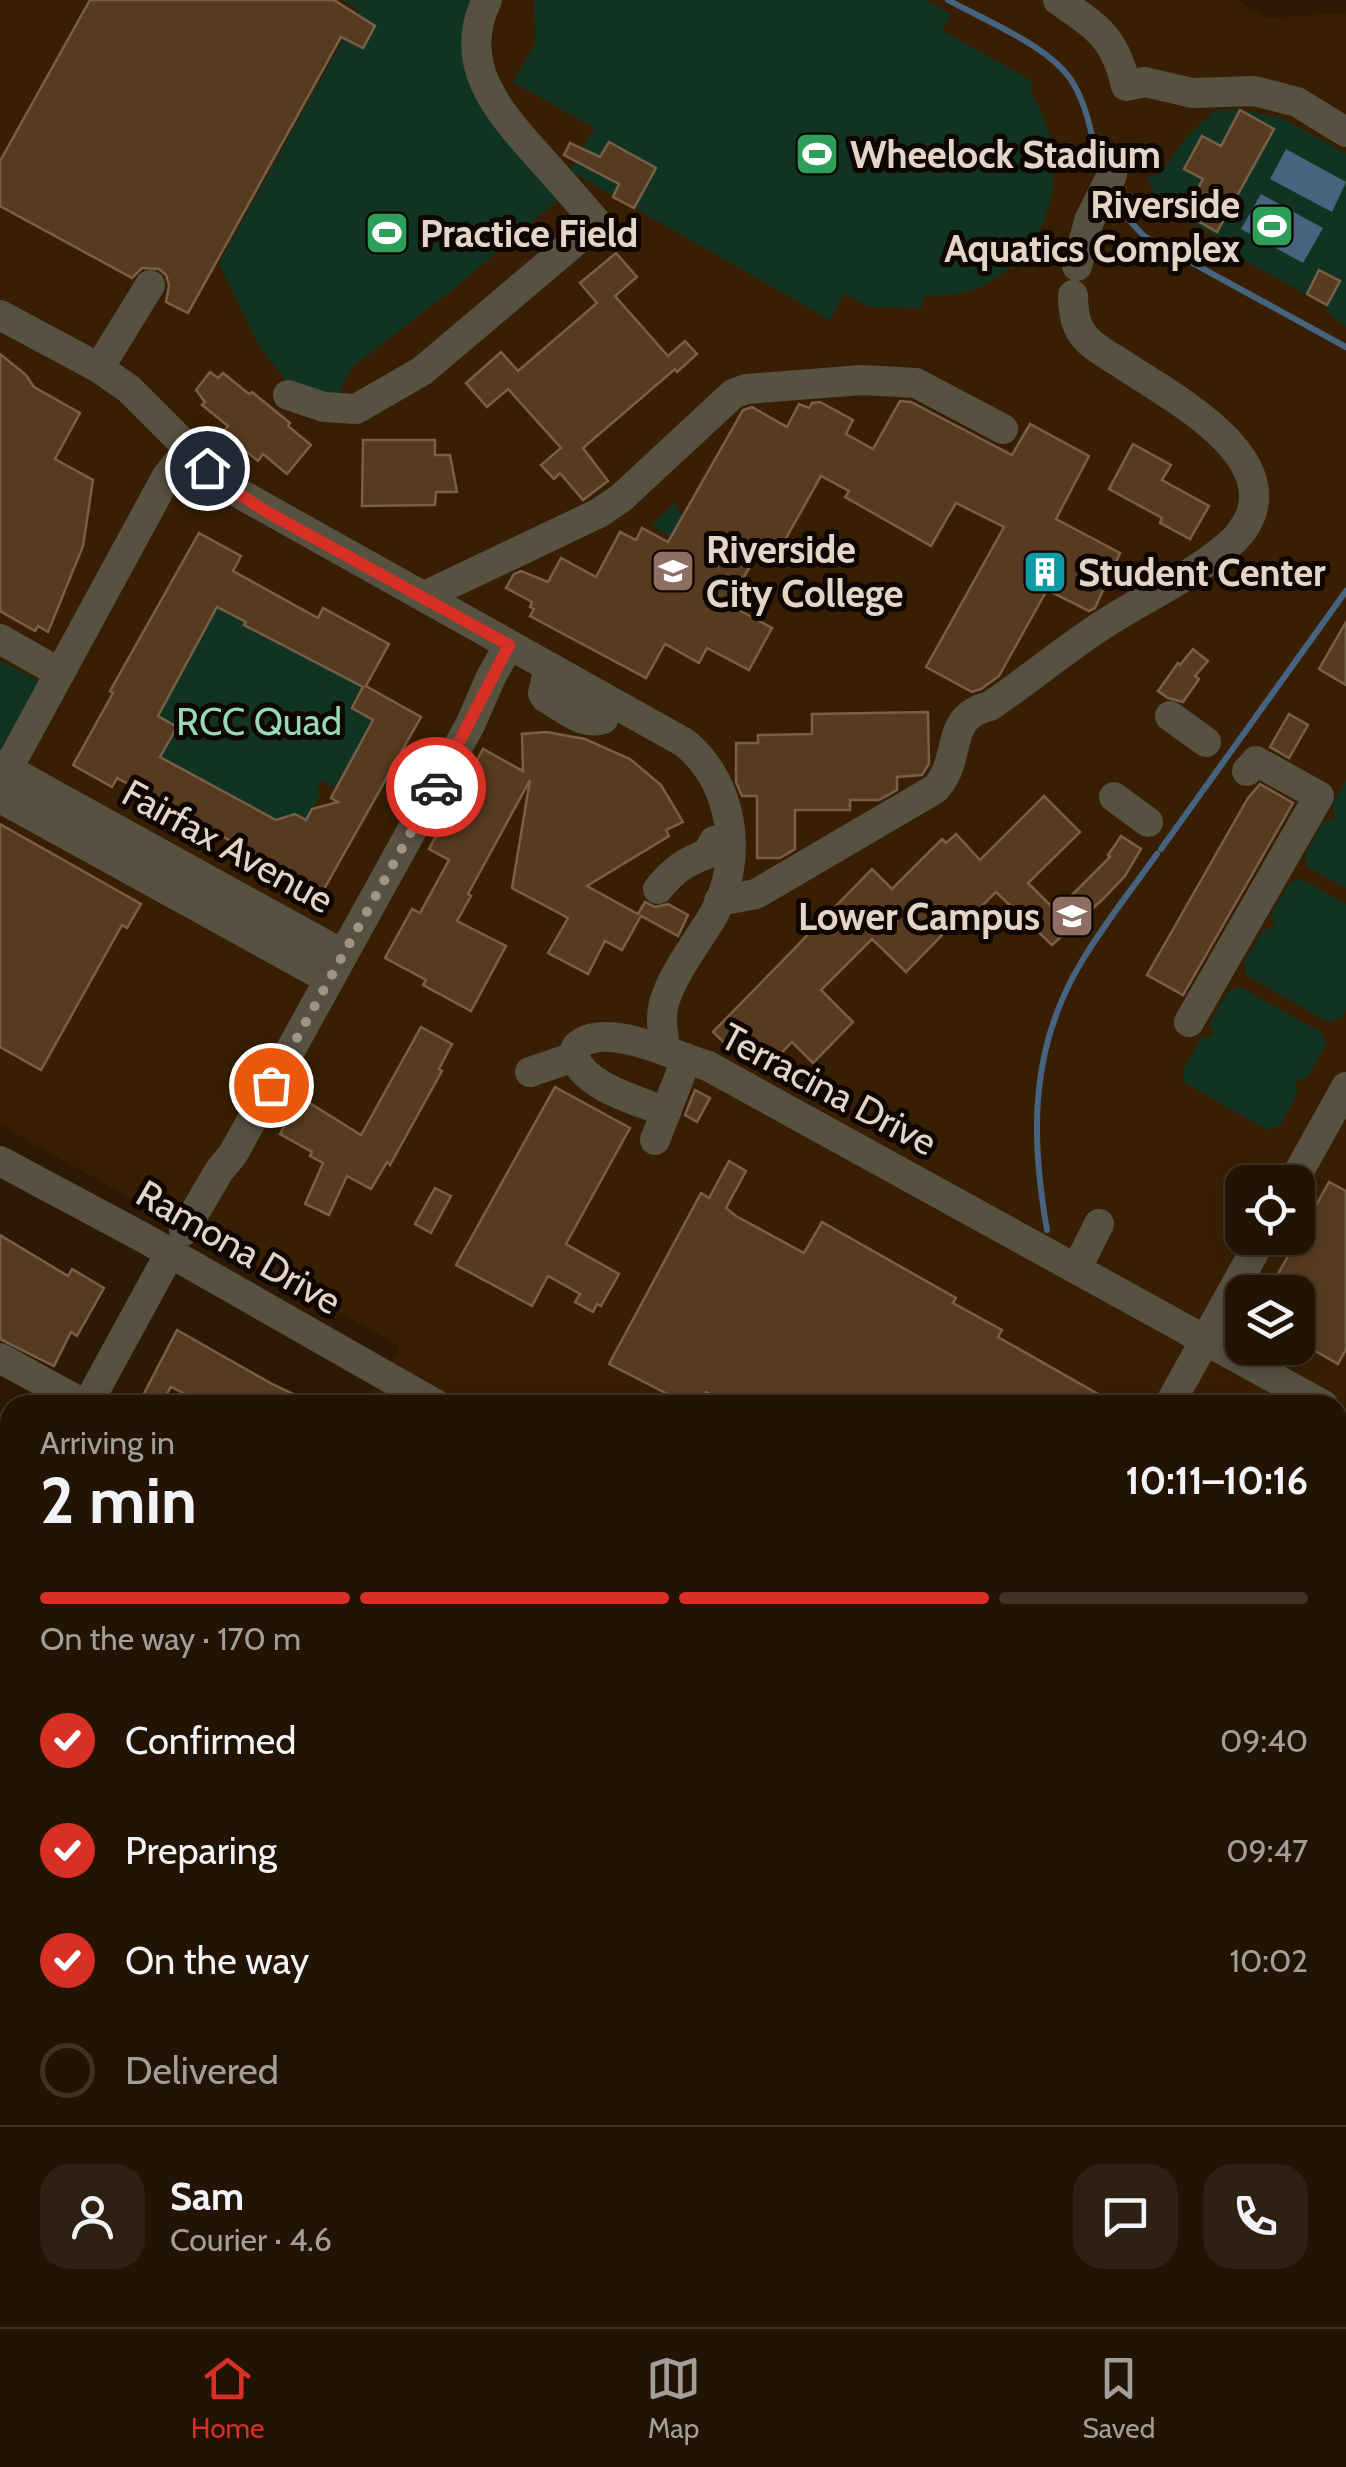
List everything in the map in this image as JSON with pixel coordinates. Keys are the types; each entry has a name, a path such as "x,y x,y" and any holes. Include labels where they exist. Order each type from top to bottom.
{"street":[{"path":"288,395 324,407 356,409 422,372 597,223 490,100 476,44 487,0"},
{"path":"1058,0 1098,27 1111,42 1126,86 1145,82 1192,93 1254,91 1297,102 1346,132"},
{"path":"720,902 756,894 935,789 947,771 964,718 972,711 990,706 1101,625 1234,540 1254,508 1255,484 1248,465 1223,436 1094,346 1080,330 1074,280 1106,187"},
{"path":"106,358 150,285"},
{"name":"Terracina Drive","path":"0,315 106,358 129,389 226,486 696,752 723,792 720,902 666,996 661,1022 676,1054 754,1090 1305,1395"},
{"path":"428,600 433,592 599,513 732,394 746,389 862,380 916,383 1004,430"},
{"path":"2,779 167,476 188,451"},
{"path":"0,640 60,673"},
{"path":"92,1395 177,1242 233,1154 462,740 509,645"},
{"path":"1170,716 1206,742"},
{"path":"1189,1022 1319,796 1256,761 1247,772"},
{"name":"Fairfax Avenue","path":"2,779 176,879 316,972 335,964"},
{"path":"1114,797 1148,822"},
{"path":"658,889 688,860 722,853"},
{"path":"592,1037 630,1041 676,1054 660,1126 579,1069 574,1057 576,1047 592,1037"},
{"path":"530,1072 574,1057"},
{"path":"1302,1165 1346,1087"},
{"name":"Ramona Drive","path":"0,1161 177,1242 421,1395"},
{"path":"1084,1254 1099,1224"},
{"path":"1175,1395 1252,1255"},
{"path":"0,1358 68,1395"}],"shaded area":[{"name":"Riverside City College","path":"0,0 1237,0 1268,18 1346,13 1346,1395 372,1395 400,1346 161,1211 152,1210 0,1125"}],"green space":[{"path":"343,0 475,0 468,19 559,199 452,290 351,368 338,396 292,389 258,344 219,263 359,10"},
{"name":"Wheelock Stadium","path":"534,0 926,0 951,14 942,30 1034,82 1030,91 1043,116 1054,171 1042,224 1009,269 984,285 954,294 923,297 922,308 869,307 845,293 830,320 570,171 594,128 513,82 535,43"},
{"name":"Riverside Aquatics Complex","path":"1238,109 1283,119 1346,153 1346,327 1326,310 1327,306 1220,247 1223,239 1169,208 1147,178 1161,173 1188,135 1214,111"},
{"path":"674,503 684,518 669,536 652,526"},
{"name":"RCC Quad","path":"217,607 363,687 352,708 373,720 336,788 321,781 316,790 321,793 306,820 295,814 280,822 160,757 177,727 158,716"},
{"path":"0,661 42,682 4,752 0,750"},
{"path":"1346,781 1346,888 1307,867 1305,854 1323,822 1335,818 1332,805"},
{"path":"1301,879 1346,904 1346,1010 1342,1017 1328,1022 1246,975 1244,962 1263,930 1274,927 1271,914 1290,882"},
{"path":"1240,987 1322,1033 1326,1045 1307,1078 1295,1081 1298,1093 1280,1126 1267,1130 1185,1083 1183,1070 1201,1038 1213,1035 1210,1022 1229,990"}],"water":[{"path":"1286,149 1346,182 1332,212 1270,179"},
{"path":"1261,194 1323,228 1303,263 1241,229"}],"building":[{"path":"90,0 334,0 375,26 363,48 341,37 188,313 166,302 169,285 159,269 142,268 132,278 0,206 0,161"},
{"path":"1240,110 1274,129 1217,232 1184,213 1203,179 1184,169 1202,136 1221,146"},
{"path":"609,142 656,168 634,208 613,197 619,184 564,155 570,143 600,157"},
{"path":"616,253 637,277 615,296 668,356 685,341 697,354 583,448 608,481 583,500 560,473 554,479 541,465 561,448 508,389 487,407 466,383 501,352 518,371 597,303 580,283"},
{"path":"1319,270 1340,281 1327,305 1307,294"},
{"path":"0,354 26,375 34,387 80,413 55,459 93,480 83,546 48,632 38,626 35,631 0,611"},
{"path":"210,372 218,378 223,373 249,394 252,392 311,445 287,474 263,454 258,461 223,432 228,426 202,405 205,402 196,390"},
{"path":"900,401 911,402 1012,455 1030,424 1089,456 1056,519 1120,553 1095,608 1089,611 1047,590 999,676 981,689 972,692 926,667 1004,527 956,503 931,546 845,497 849,491 821,476 771,565 756,556 734,594 730,605 772,628 749,670 707,648 699,663 665,644 646,678 530,616 532,602 506,588 514,574 521,571 548,582 561,558 596,577 620,532 636,540 642,528 668,542 743,410 752,407 787,427 799,404 809,408 820,402 853,420 846,434 873,449"},
{"path":"363,440 435,440 435,455 450,455 457,492 436,492 435,505 362,506"},
{"path":"1133,444 1171,465 1162,480 1209,506 1190,539 1160,523 1162,518 1109,489"},
{"path":"199,533 241,556 233,571 318,618 323,608 389,644 366,686 421,717 319,898 259,865 263,859 117,778 112,787 73,765 113,693 110,691","holes":["217,607 246,622 244,625 363,687 352,708 373,720 331,798 338,802 312,809 306,820 295,814 276,820 160,757 177,727 158,716"]},
{"path":"1346,622 1346,685 1319,669"},
{"path":"1193,649 1208,661 1195,676 1199,679 1183,702 1168,698 1158,691"},
{"path":"928,712 929,764 922,775 897,777 897,790 879,800 850,800 850,810 795,810 795,849 780,858 757,858 757,796 742,796 736,782 736,743 758,743 758,735 812,734 812,714"},
{"path":"1289,714 1308,725 1289,758 1270,747"},
{"path":"546,732 585,739 630,759 661,785 683,822 666,830 669,836 587,886 638,914 645,902 655,907 668,904 688,915 678,936 641,916 622,950 605,941 588,974 548,953 568,918 512,888 530,780 457,921 506,946 471,1011 423,985 426,980 385,958 412,909 420,913 449,860 429,849 483,749 523,771 522,734"},
{"path":"1260,784 1293,803 1183,995 1147,975 1248,798"},
{"path":"1044,796 1080,832 1028,883 1056,911 1110,857 1121,836 1141,849 1125,876 1052,945 996,892 960,927 955,922 906,972 872,939 821,990 853,1022 813,1063 792,1042 766,1069 743,1046 736,1054 713,1032 872,869 892,889 942,839 946,843 956,834 980,860"},
{"path":"0,824 141,904 127,928 122,925 41,1070 0,1047"},
{"path":"421,1027 452,1044 439,1069 442,1071 390,1165 387,1162 371,1189 347,1176 329,1215 305,1204 323,1163 280,1134 300,1097 361,1135"},
{"path":"555,1087 630,1128 566,1244 619,1274 601,1306 597,1304 593,1312 575,1302 580,1294 548,1276 532,1306 456,1265"},
{"path":"695,1090 710,1098 697,1122 685,1115"},
{"path":"729,1161 746,1171 726,1208 736,1216 804,1253 822,1222 956,1298 953,1303 1002,1330 998,1337 1098,1394 669,1395 609,1364 701,1193 709,1198"},
{"path":"1329,1182 1346,1191 1346,1349 1338,1364 1315,1351 1315,1275 1277,1275 1289,1255 1315,1255 1315,1207"},
{"path":"435,1188 451,1196 431,1233 415,1224"},
{"path":"0,1235 68,1276 72,1269 104,1288 77,1336 71,1332 54,1366 0,1339"},
{"path":"177,1330 295,1395 187,1395 171,1387 166,1395 143,1395"}],"waterway":[{"path":"948,0 1034,46 1063,70 1083,104 1101,174"},
{"path":"1113,203 1145,237 1346,347"},
{"path":"1161,849 1346,591"},
{"path":"1047,1230 1037,1125 1052,1026 1082,961 1157,854"}],"way so far":[{"path":"271,1085 436,787"}],"place":[{"name":"Wheelock Stadium","path":"817,154"},
{"name":"Riverside Aquatics Complex","path":"1272,226"},
{"name":"Practice Field","path":"387,233"},
{"name":"Riverside City College","path":"673,571"},
{"name":"Student Center","path":"1045,572"},
{"name":"Lower Campus","path":"1072,916"}],"route":[{"path":"207,468 226,486 269,513 509,645 436,787"}]}
